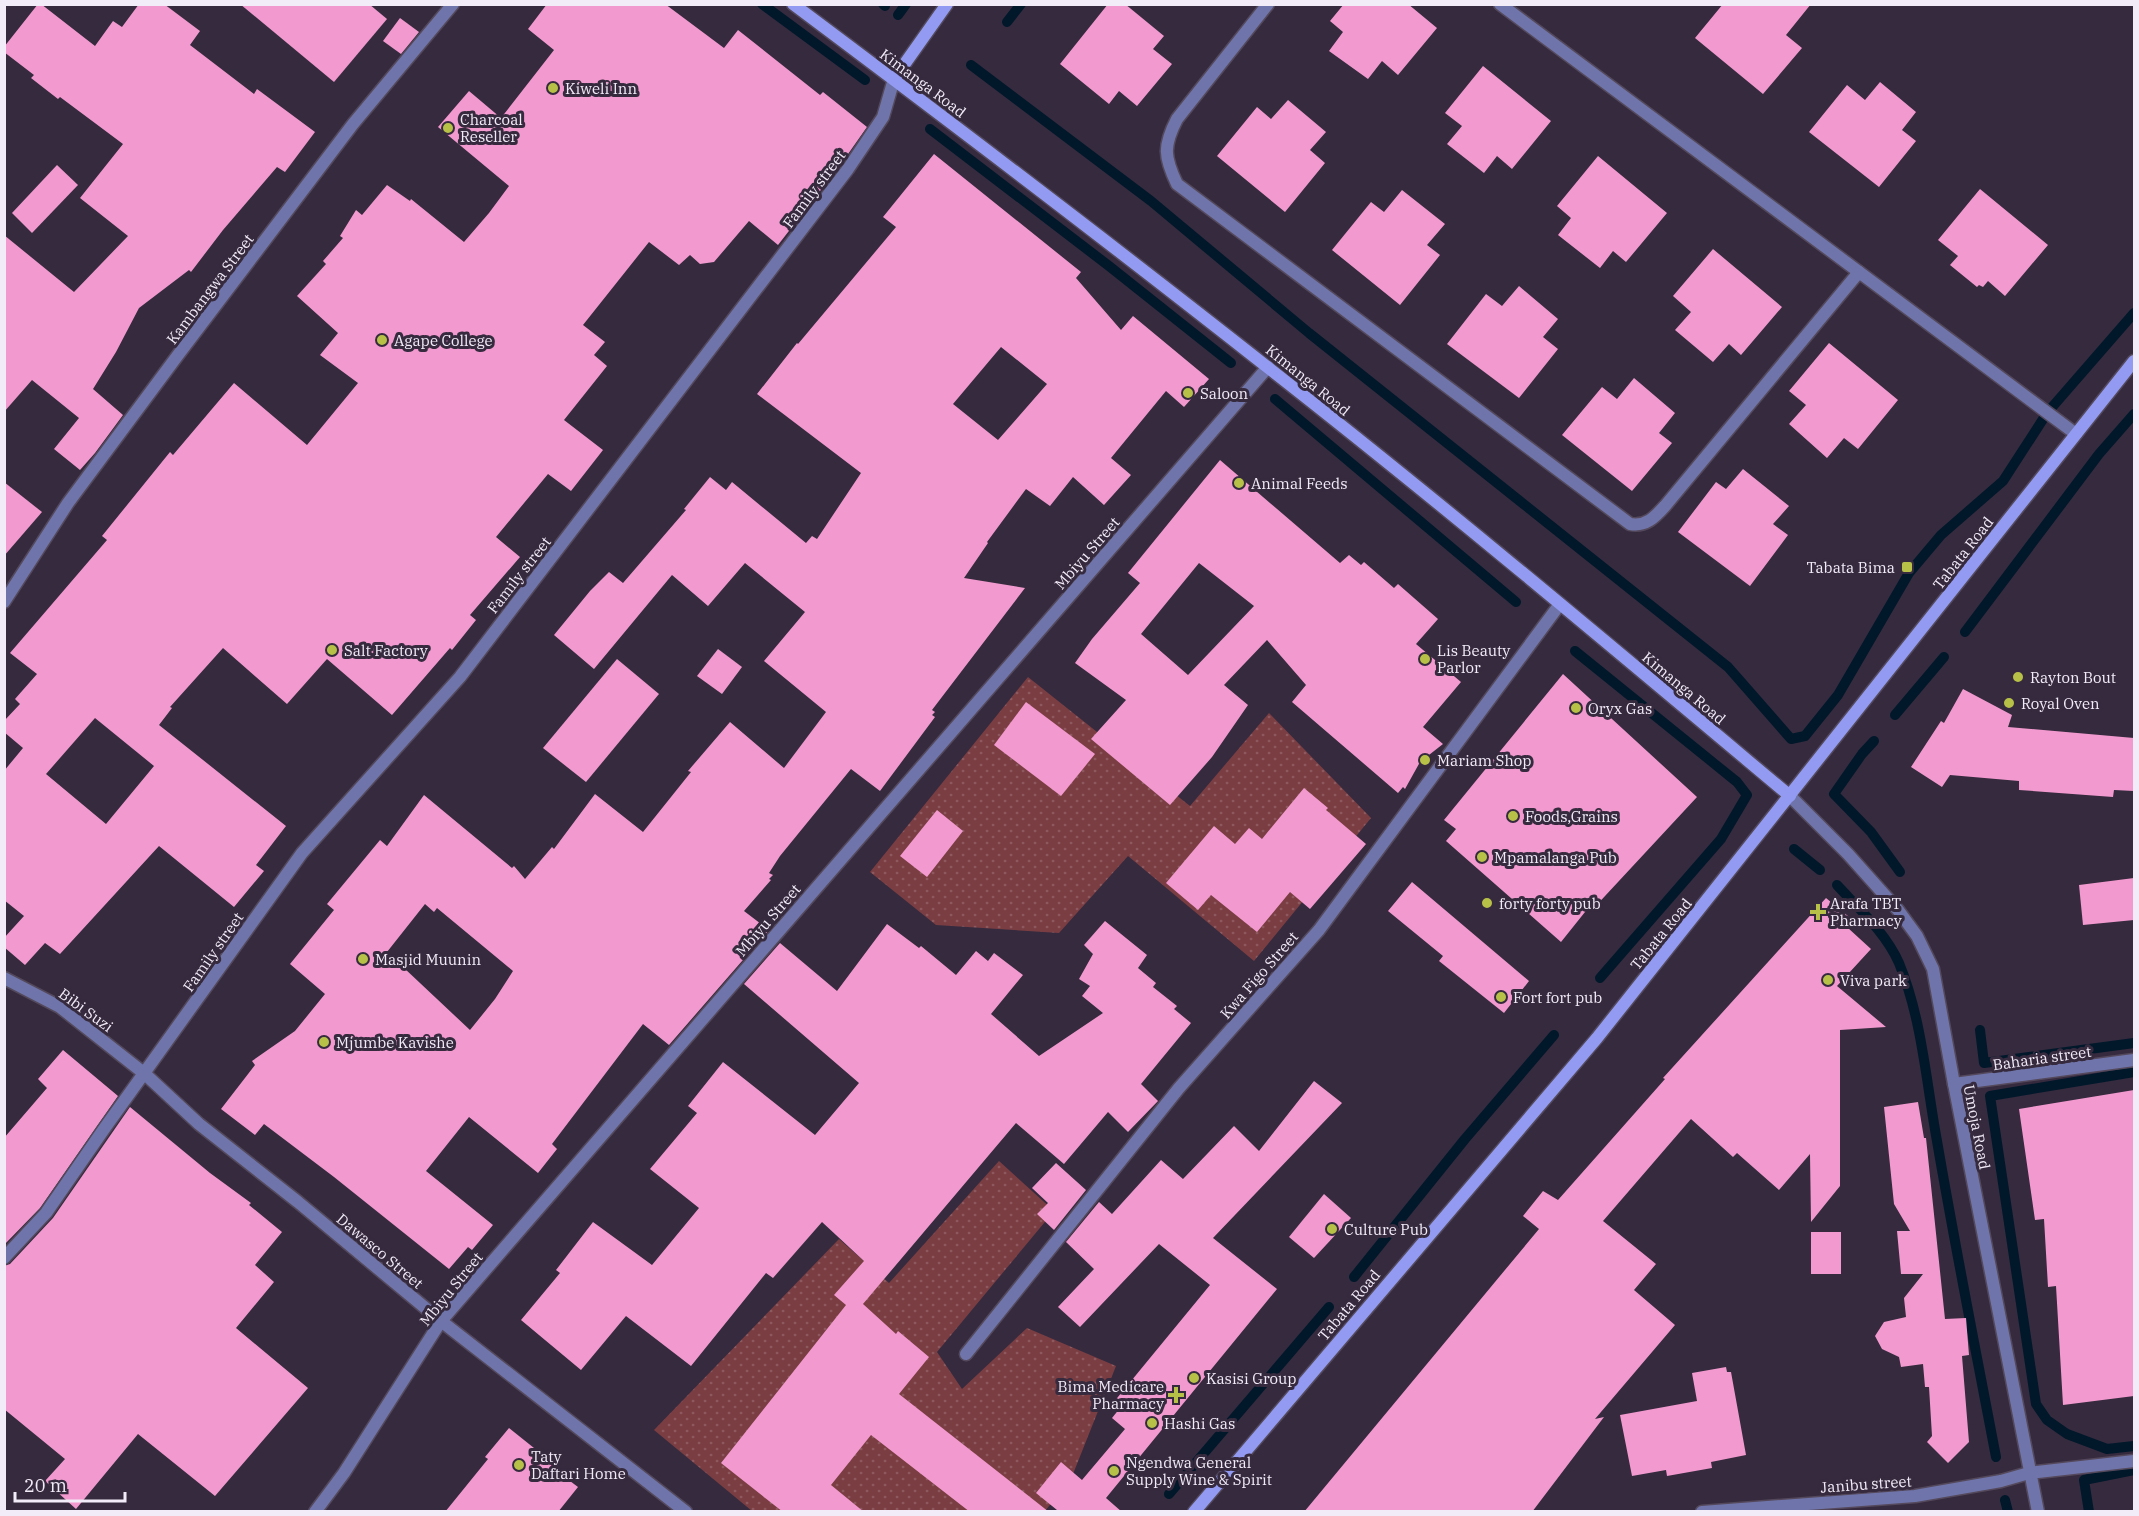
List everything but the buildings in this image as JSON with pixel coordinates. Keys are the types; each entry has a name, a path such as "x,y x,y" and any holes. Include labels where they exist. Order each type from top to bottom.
{"main road":[{"name":"Kimanga Road","path":"793,4 1268,367 1560,604 1791,796"},
{"path":"894,79 947,4"},
{"name":"Tabata Road","path":"1194,1512 1597,1038 2134,361"}],"street":[{"name":"Kambangwa Street","path":"4,602 68,503 178,355 353,124 453,4"},
{"path":"1268,4 1177,119 1168,136 1167,163 1177,184 1630,524 1638,526 1653,519 1665,506 1859,272"},
{"path":"1500,4 2076,434"},
{"name":"Family street","path":"4,1258 46,1213 302,853 460,677 841,178 882,117 894,79"},
{"name":"Mbiyu Street","path":"315,1512 344,1473 441,1321 1268,367"},
{"name":"Kwa Figo Street","path":"966,1354 1179,1088 1318,930 1560,604"},
{"name":"Umoja Road","path":"1791,796 1856,862 1898,909 1917,936 1933,969 2038,1512"},
{"name":"Bibi Suzi","path":"4,978 60,1007 145,1074"},
{"name":"Baharia street","path":"1954,1084 2134,1060"},
{"name":"Dawasco Street","path":"145,1074 199,1124 441,1321 686,1512"},
{"name":"Janibu street","path":"1702,1512 1915,1496 2001,1481 2029,1473 2134,1461"}],"shaded area":[{"path":"1028,677 1190,806 1269,713 1371,818 1254,961 1128,856 1059,933 936,925 870,872"},
{"path":"999,1161 1054,1211 937,1352 962,1389 1027,1328 1116,1366 1071,1479 1045,1511 752,1511 654,1430 839,1239 889,1283"}],"waterway":[{"path":"762,4 865,80"},
{"path":"898,15 906,4"},
{"path":"1007,22 1021,4"},
{"path":"971,65 1151,201 1309,333 1728,667 1791,739 1805,736 1838,695 1909,573 1941,535 2003,481 2047,413 2134,313"},
{"path":"930,129 1231,363"},
{"path":"1275,399 1516,602"},
{"path":"1965,632 2099,454 2134,414"},
{"path":"1575,651 1737,782 1747,795 1721,839 1600,978"},
{"path":"1895,715 1944,657"},
{"path":"1874,741 1834,794 1871,832 1900,872"},
{"path":"1794,849 1820,870"},
{"path":"1837,885 1887,942 1894,952 1907,984 1918,1028 1951,1220 1996,1457"},
{"path":"1980,1030 1984,1063 2134,1043"},
{"path":"1354,1277 1465,1139 1554,1035"},
{"path":"2134,1072 1990,1096 2036,1404 2047,1420 2067,1434 2107,1449 2134,1446"},
{"path":"1169,1494 1329,1307"},
{"path":"2089,1512 2084,1480 2134,1470"},
{"path":"2005,1500 2008,1512"}],"place":[{"name":"Kiweli Inn","path":"553,88"},
{"name":"Charcoal Reseller","path":"448,128"},
{"name":"Agape College","path":"382,340"},
{"name":"Saloon","path":"1188,393"},
{"name":"Animal Feeds","path":"1239,483"},
{"name":"Tabata Bima","path":"1907,567"},
{"name":"Salt Factory","path":"332,650"},
{"name":"Lis Beauty Parlor","path":"1425,659"},
{"name":"Rayton Bout","path":"2018,677"},
{"name":"Royal Oven","path":"2009,703"},
{"name":"Oryx Gas","path":"1576,708"},
{"name":"Mariam Shop","path":"1425,760"},
{"name":"Foods,Grains","path":"1513,816"},
{"name":"Mpamalanga Pub","path":"1482,857"},
{"name":"forty forty pub","path":"1487,903"},
{"name":"Arafa TBT Pharmacy","path":"1818,912"},
{"name":"Masjid Muunin","path":"363,959"},
{"name":"Viva park","path":"1828,980"},
{"name":"Fort fort pub","path":"1501,997"},
{"name":"Mjumbe Kavishe","path":"324,1042"},
{"name":"Culture Pub","path":"1332,1229"},
{"name":"Kasisi Group","path":"1194,1378"},
{"name":"Bima Medicare Pharmacy","path":"1176,1395"},
{"name":"Hashi Gas","path":"1152,1423"},
{"name":"Taty Daftari Home","path":"519,1465"},
{"name":"Ngendwa General Supply Wine & Spirit","path":"1114,1471"}]}
